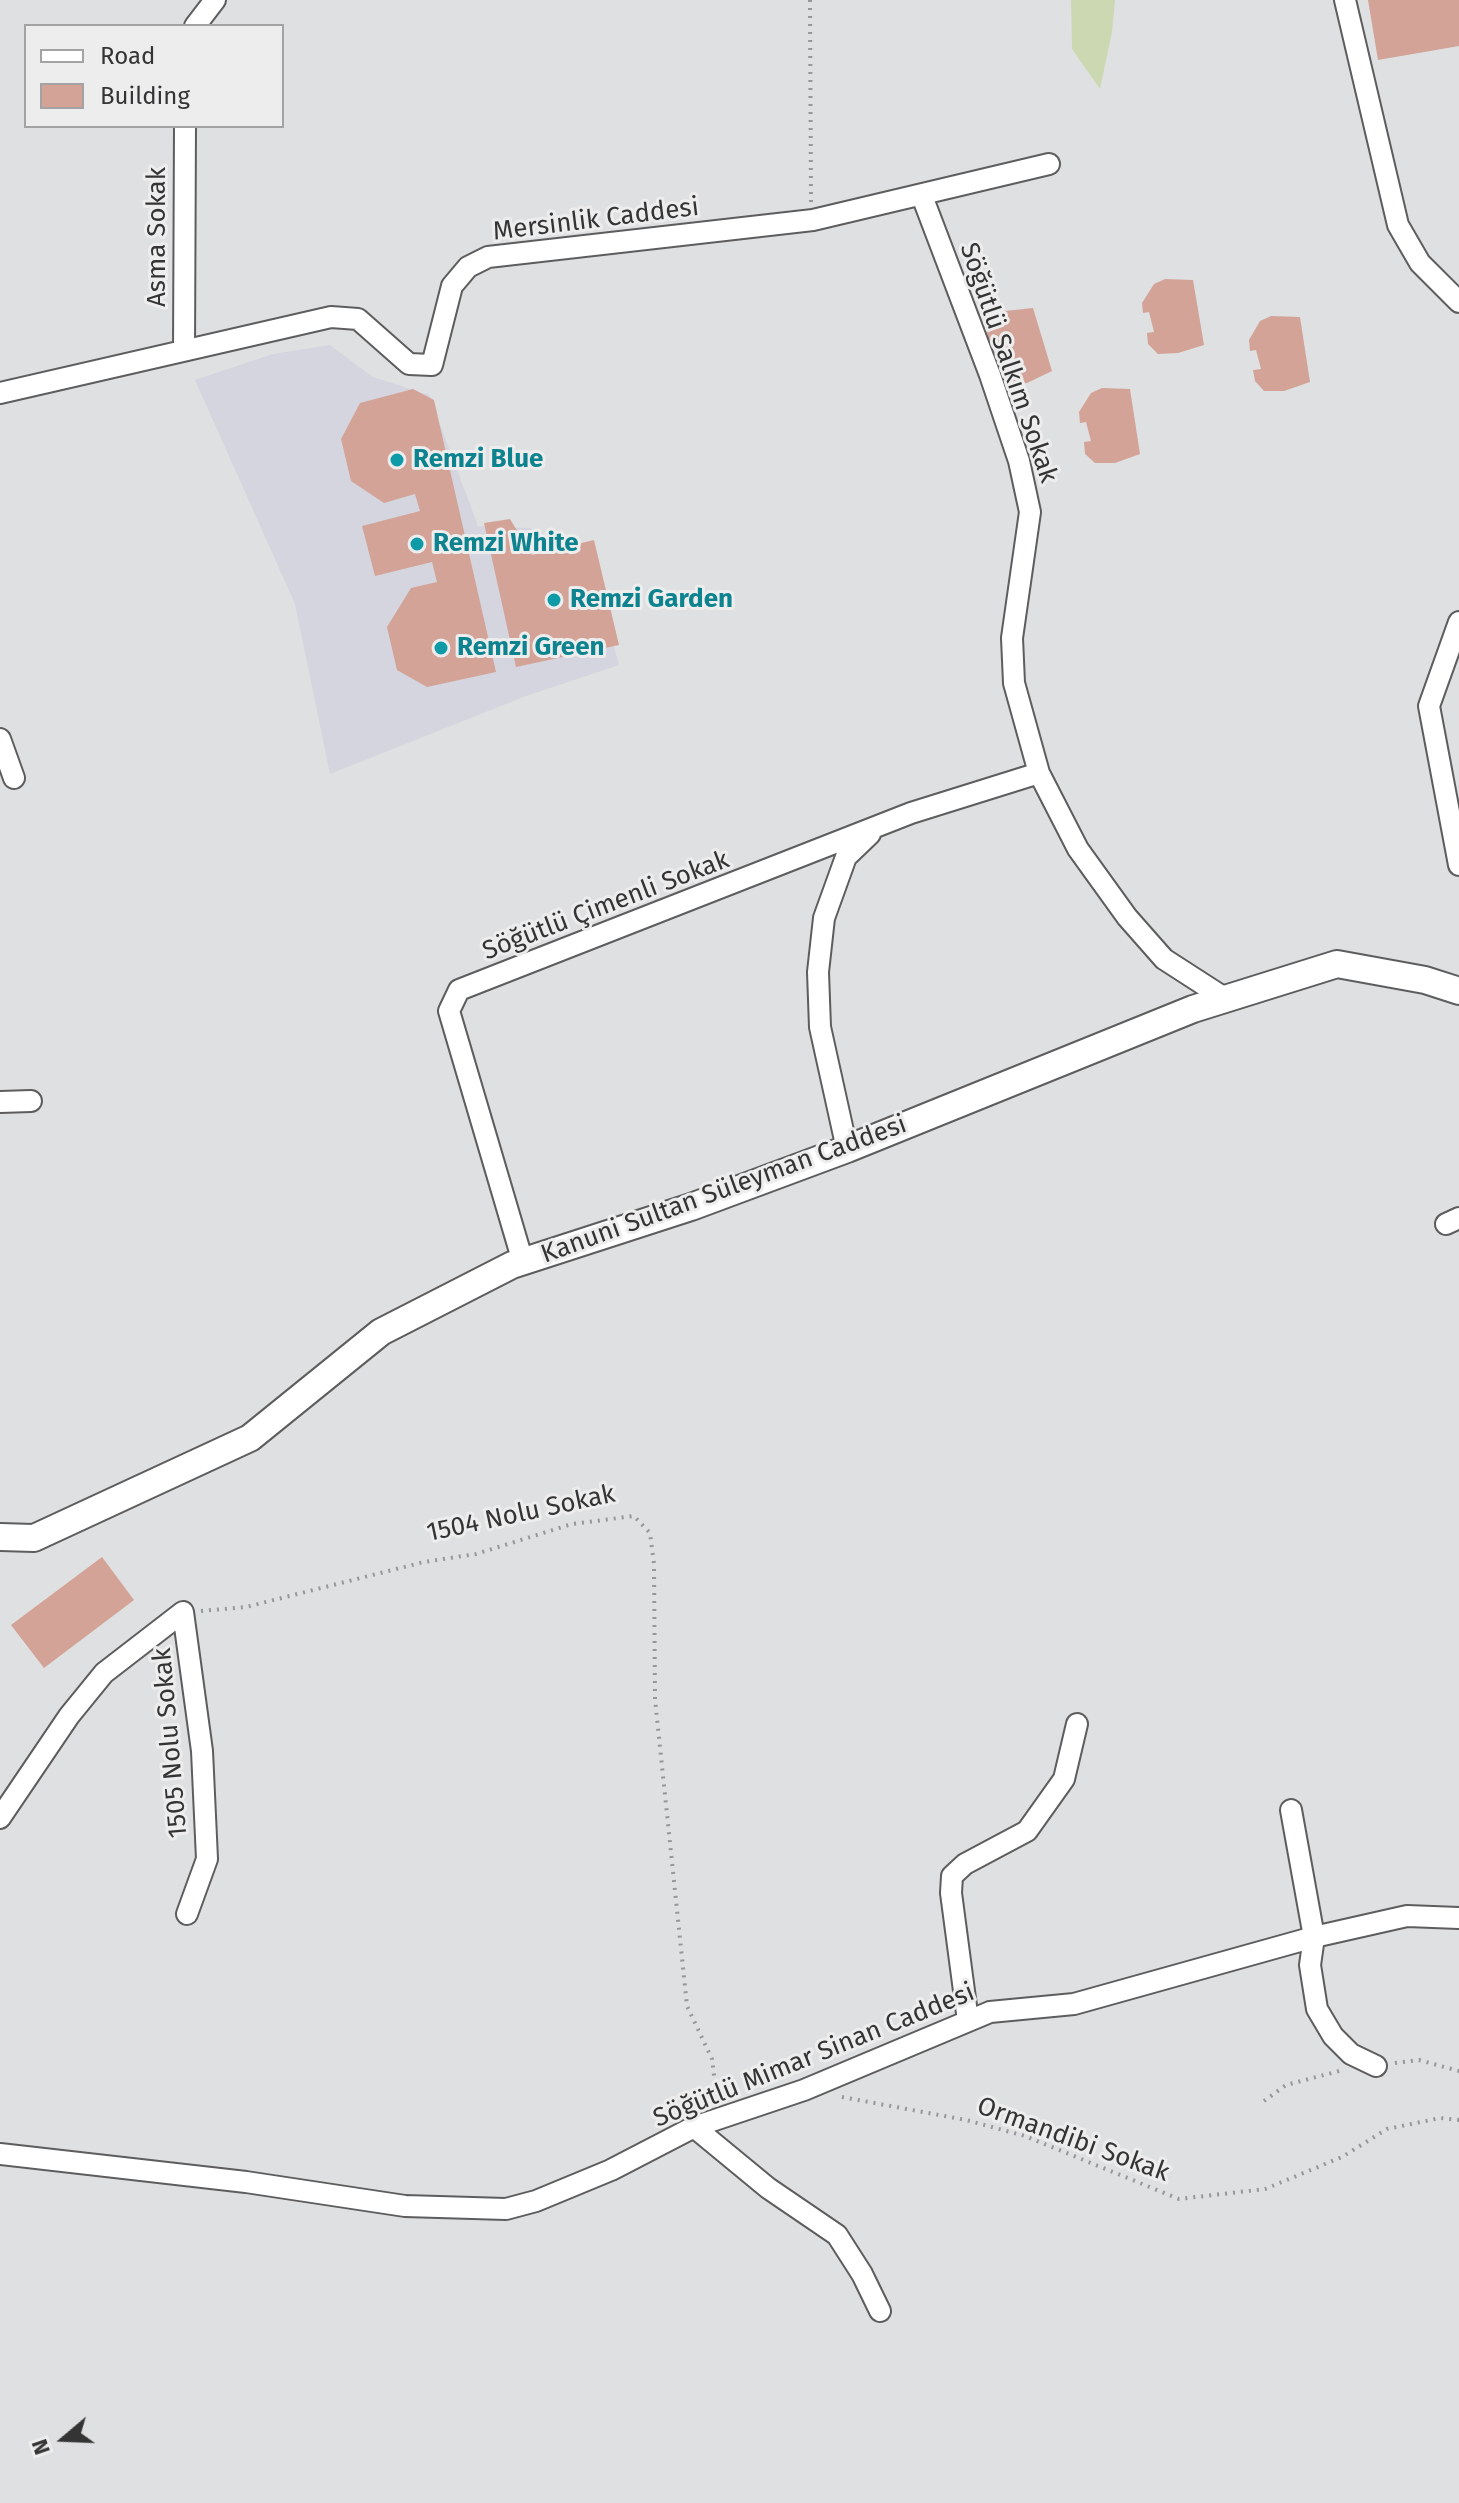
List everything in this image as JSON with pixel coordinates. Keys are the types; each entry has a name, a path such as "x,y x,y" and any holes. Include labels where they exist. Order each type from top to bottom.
{"street":[{"path":"197,24 215,0"},
{"path":"1345,0 1398,225 1420,263 1459,302"},
{"name":"Asma Sokak","path":"184,349 185,128"},
{"name":"Mersinlik Caddesi","path":"0,393 331,317 358,319 409,364 432,365 452,286 468,267 488,257 813,220 1049,164"},
{"name":"Söğütlü Salkım Sokak","path":"922,196 990,375 1019,461 1030,512 1012,638 1014,683 1039,773 1078,849 1127,917 1164,959 1226,999"},
{"path":"1459,622 1429,706 1459,865"},
{"path":"0,739 14,778"},
{"name":"Söğütlü Çimenli Sokak","path":"523,1262 449,1011 459,990 878,827 1039,773"},
{"path":"847,1149 820,1027 818,972 824,918 846,857 878,827"},
{"name":"Kanuni Sultan Süleyman Caddesi","path":"0,1537 34,1538 250,1438 381,1332 523,1262 691,1207 847,1149 1226,999 1337,964 1425,980 1459,991"},
{"path":"0,1102 31,1101"},
{"path":"0,1818 69,1716 104,1673 183,1612"},
{"name":"1505 Nolu Sokak","path":"183,1612 202,1751 207,1859 187,1914"},
{"path":"968,2021 951,1893 952,1876 965,1864 1027,1831 1064,1779 1077,1724"},
{"path":"1291,1810 1314,1937 1310,1965 1317,2009 1333,2036 1351,2054 1376,2066"},
{"name":"Söğütlü Mimar Sinan Caddesi","path":"0,2154 231,2180 405,2206 506,2209 536,2201 611,2170 694,2127 804,2090 990,2012 1074,2004 1314,1937 1407,1916 1459,1918"},
{"path":"694,2127 768,2188 837,2235 862,2274 880,2311"}],"path":[{"path":"810,0 813,220"},
{"name":"1504 Nolu Sokak","path":"183,1612 246,1607 424,1562 476,1554 572,1524 634,1516 650,1533 654,1564 655,1699 687,2006 712,2059 719,2118"},
{"name":"Ormandibi Sokak","path":"804,2090 994,2127 1078,2156 1179,2199 1265,2189 1342,2157 1387,2129 1427,2119 1459,2120"}],"shaded area":[{"path":"330,345 373,377 429,395 478,526 530,528 588,555 619,665 526,696 330,774 295,604 195,380 273,354"}],"green space":[{"path":"1071,0 1115,0 1100,89 1072,49"}],"building":[{"path":"1368,0 1459,0 1459,46 1378,60"},
{"path":"1165,279 1193,280 1204,345 1178,353 1158,354 1148,344 1147,333 1154,332 1149,312 1143,313 1142,303 1154,284"},
{"path":"1033,308 1052,371 1027,383 1007,386 1000,381 994,367 1001,364 994,346 988,348 987,328 994,317 1005,311"},
{"path":"1271,316 1300,317 1310,382 1284,391 1264,391 1255,381 1253,370 1261,369 1256,350 1250,351 1249,340 1260,321"},
{"path":"1102,388 1130,389 1140,454 1115,463 1095,463 1085,454 1084,442 1091,441 1086,422 1080,423 1079,412 1091,393"},
{"path":"413,389 434,400 496,672 427,687 397,670 387,627 411,588 437,582 432,562 375,576 362,526 420,511 415,494 384,503 351,481 341,439 360,403"},
{"name":"Remzi Garden","path":"510,519 532,555 594,540 619,645 516,667 484,523"},
{"path":"102,1557 134,1600 44,1668 11,1625"}],"place":[{"name":"Remzi Blue","path":"397,460"},
{"name":"Remzi White","path":"417,544"},
{"name":"Remzi Garden","path":"554,600"},
{"name":"Remzi Green","path":"441,648"}]}
